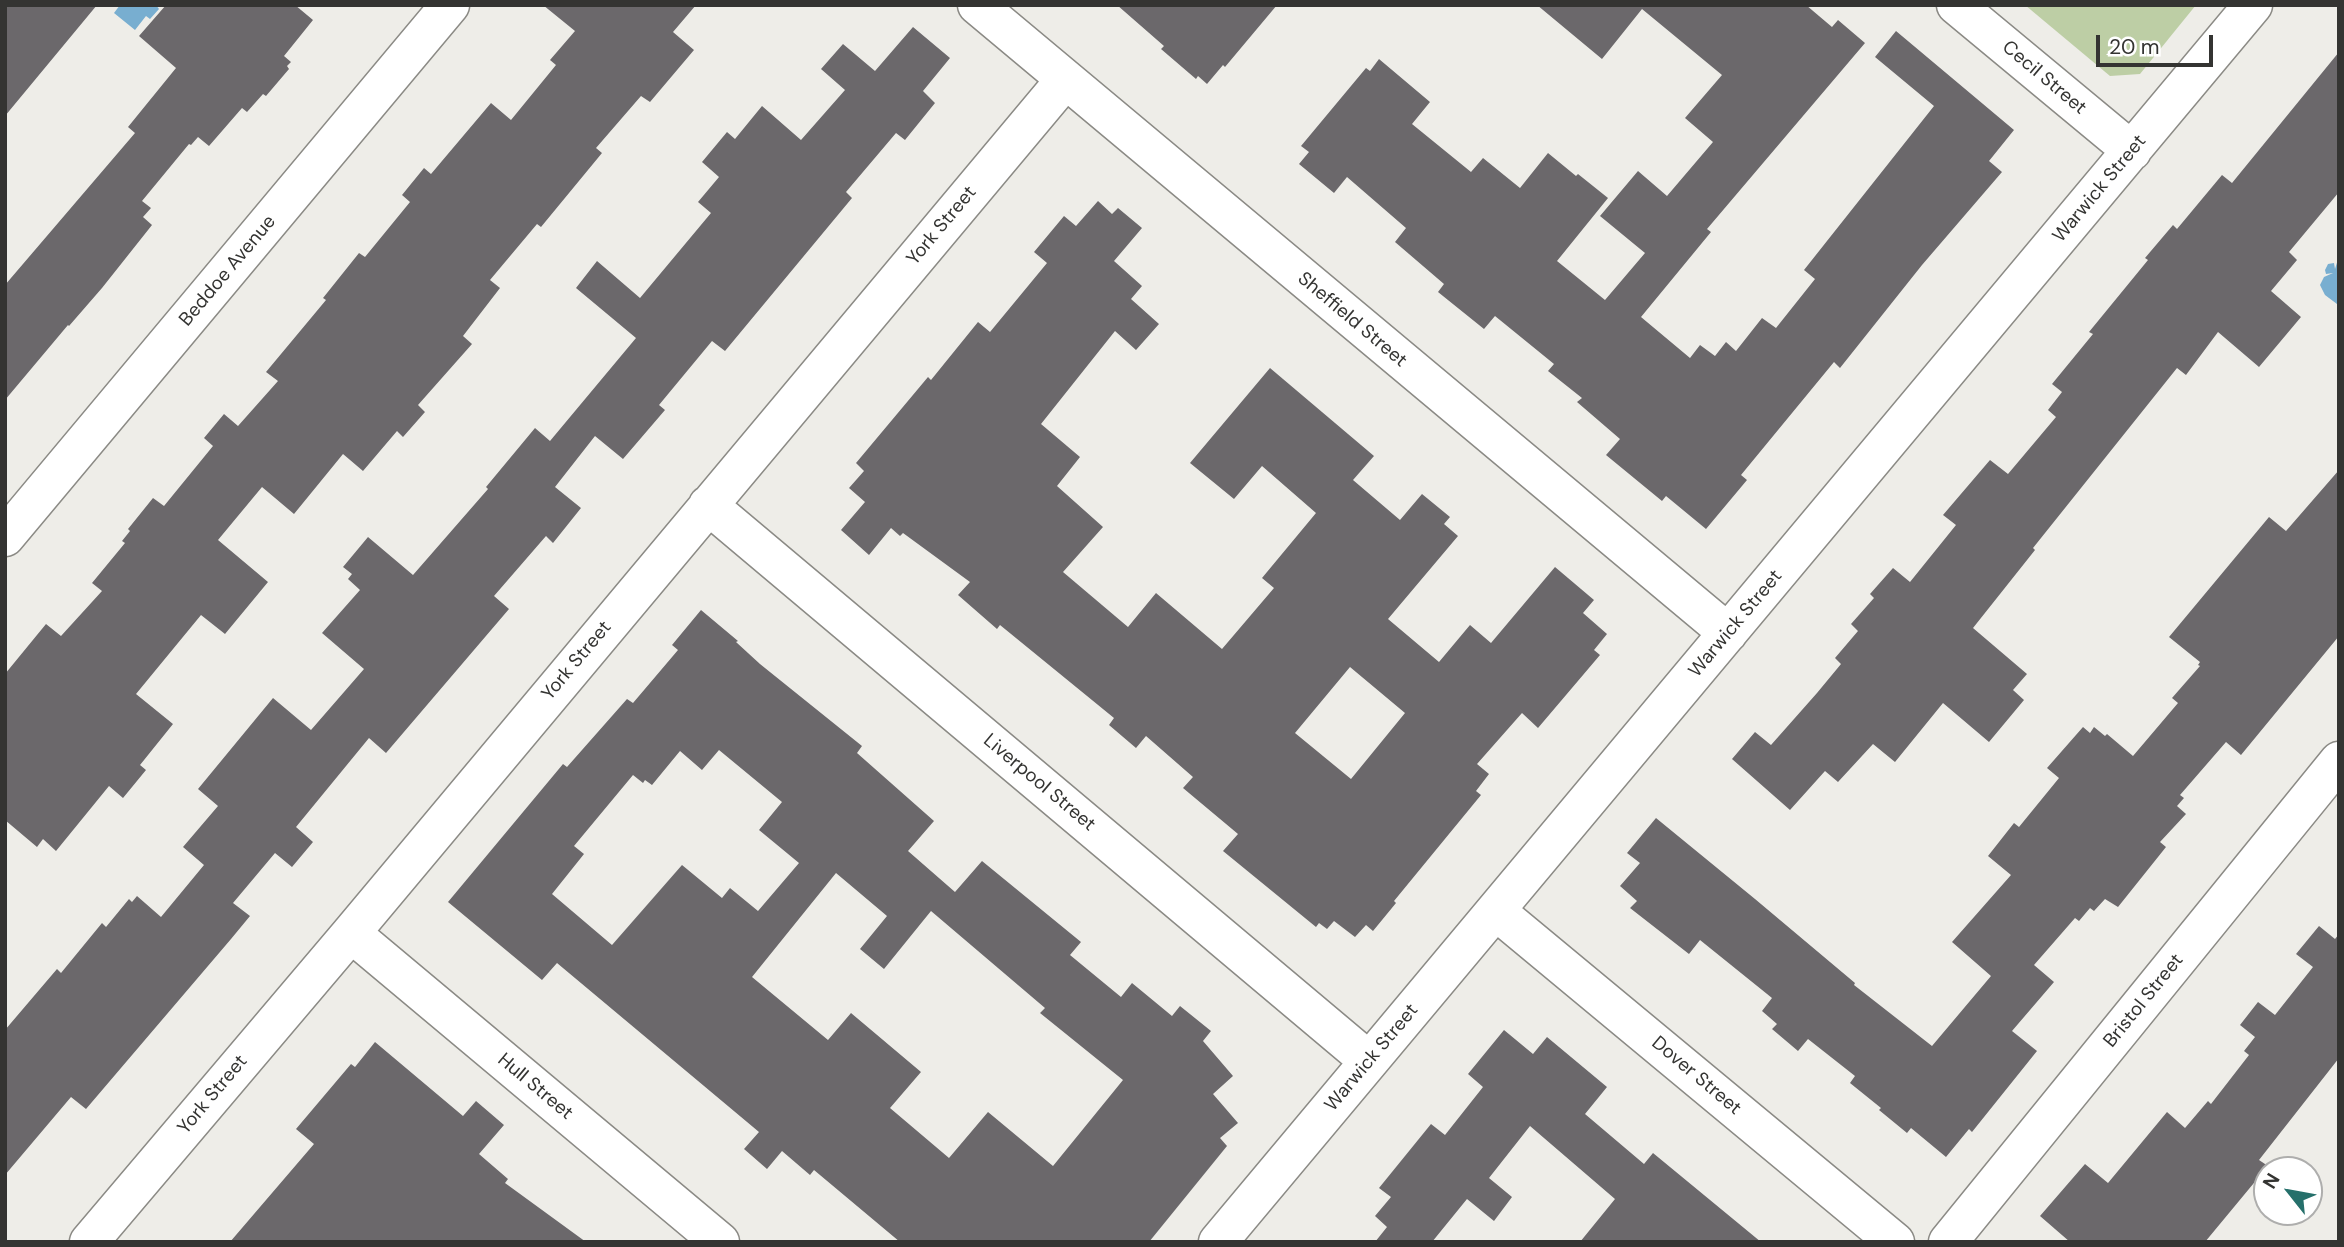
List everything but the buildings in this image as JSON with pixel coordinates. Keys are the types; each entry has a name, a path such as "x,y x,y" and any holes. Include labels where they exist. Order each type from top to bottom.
{"street":[{"name":"Beddoe Avenue","path":"5,537 450,5"},
{"name":"Sheffield Street","path":"978,5 1728,633"},
{"name":"Cecil Street","path":"1956,5 2132,151"},
{"name":"Warwick Street","path":"1218,1242 2253,5"},
{"name":"York Street","path":"89,1242 1065,80"},
{"name":"Liverpool Street","path":"708,505 1369,1061"},
{"name":"Bristol Street","path":"1948,1242 2339,761"},
{"name":"Dover Street","path":"1496,911 1895,1242"},
{"name":"Hull Street","path":"351,933 720,1242"}],"green space":[{"path":"2025,5 2196,5 2140,74 2110,76"}],"water":[{"path":"120,5 156,5 159,9 150,19 146,16 135,30 114,13"},
{"path":"2339,256 2337,304 2325,295 2320,285 2324,277 2333,273 2326,274 2328,264 2334,263 2335,269"}]}
